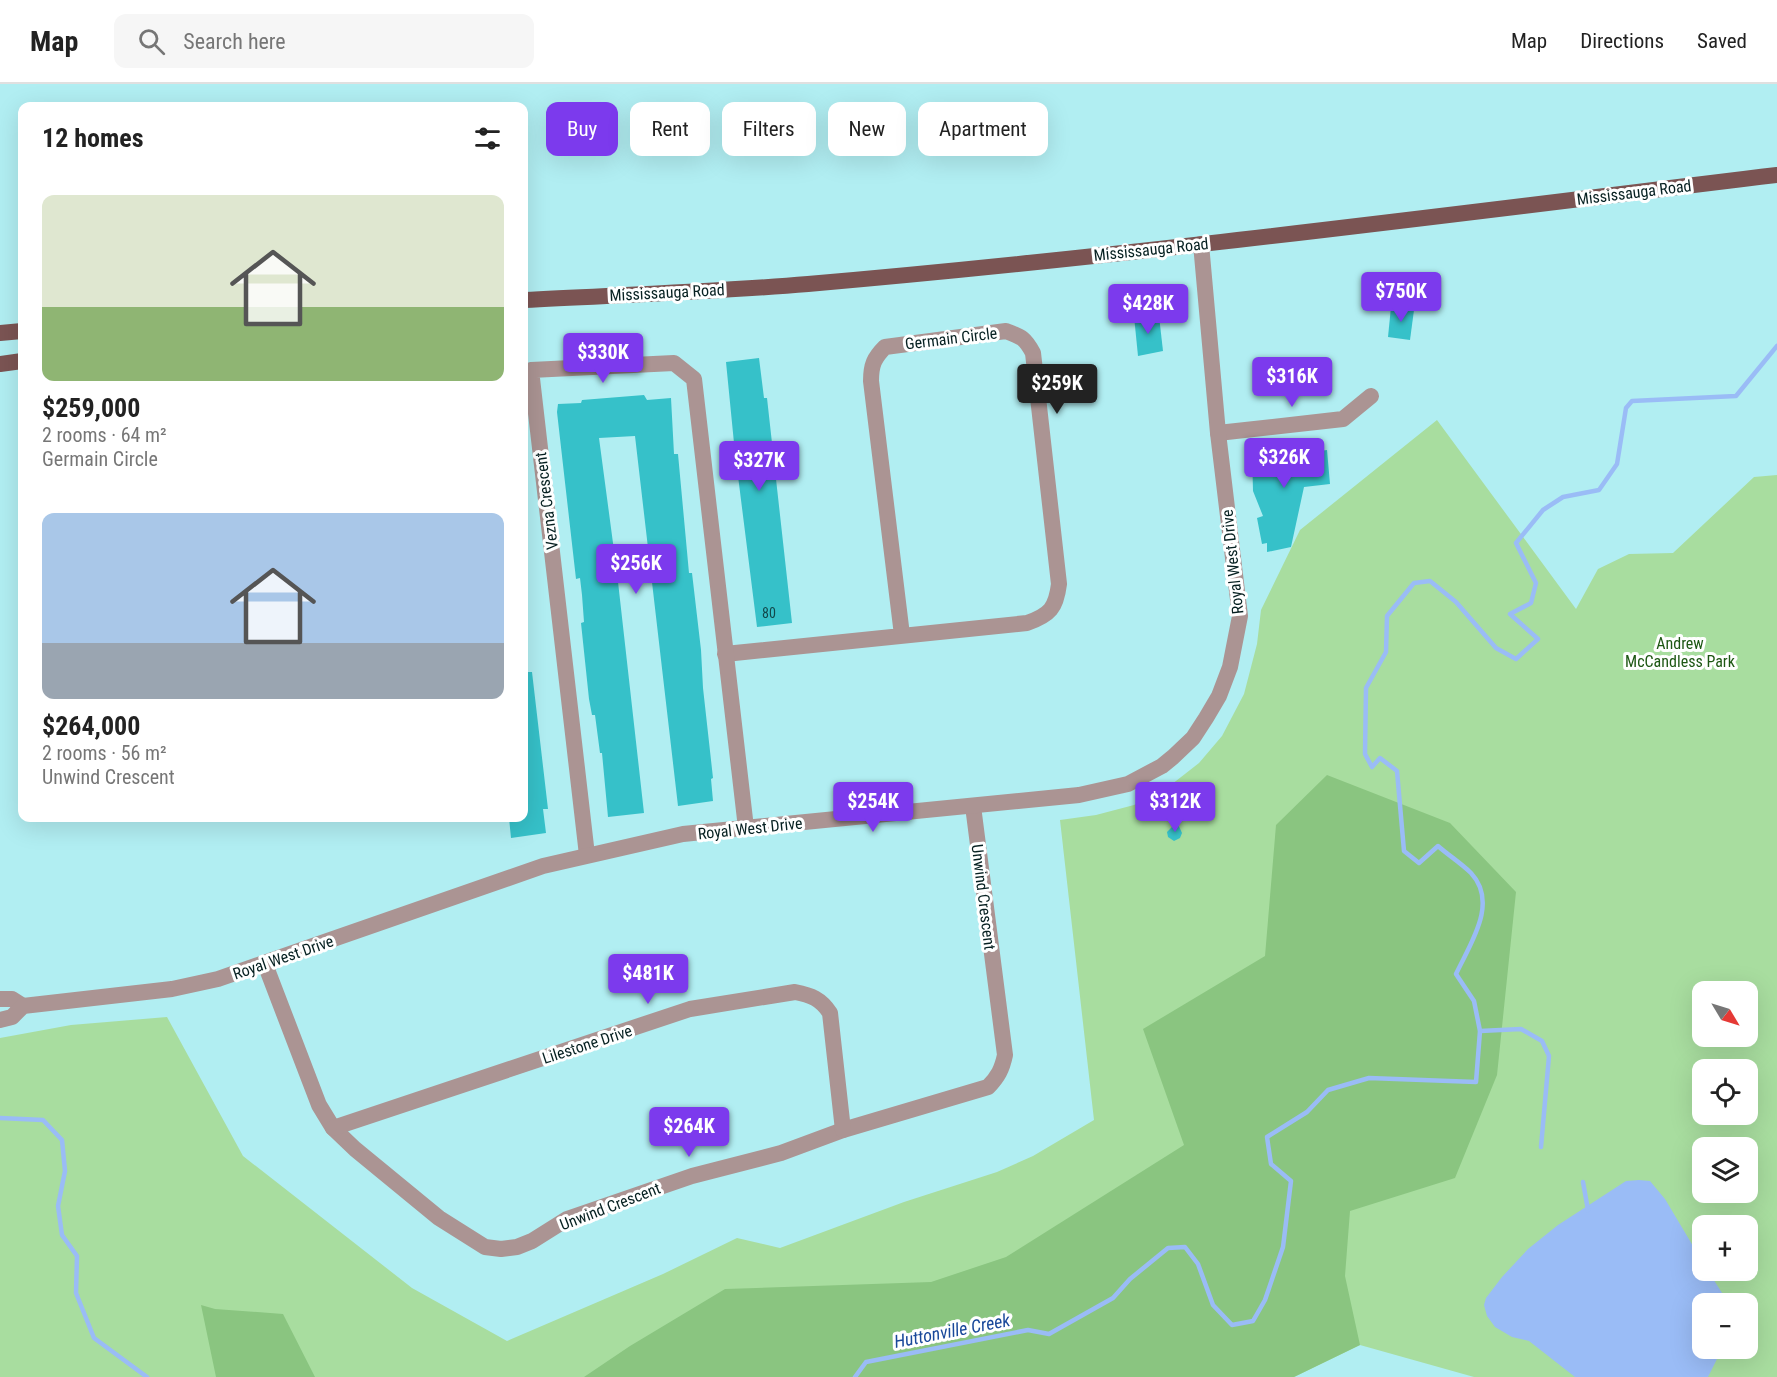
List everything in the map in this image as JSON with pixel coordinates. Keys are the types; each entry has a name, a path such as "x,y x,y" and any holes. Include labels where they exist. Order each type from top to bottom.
{"main road":[{"name":"Mississauga Road","path":"528,300 805,284 1201,244 1777,175"},
{"path":"0,333 18,331"},
{"path":"0,364 18,362"}],"street":[{"name":"Royal West Drive","path":"0,1020 12,1017 23,1006 172,989 218,979 543,866 587,855 683,834 1079,795 1128,784 1161,766 1193,738 1219,696 1230,667 1240,616 1218,433 1201,244"},
{"name":"Germain Circle","path":"725,654 1027,623 1041,618 1052,610 1057,599 1059,584 1033,353 1026,340 1006,331 885,347 875,357 871,368 902,635"},
{"name":"Vezna Crescent","path":"528,370 674,363 694,379 746,828"},
{"name":"Vezna Crescent","path":"528,378 587,855"},
{"path":"1218,433 1342,418 1371,396"},
{"name":"Unwind Crescent","path":"265,964 319,1105 333,1128 439,1218 485,1247 501,1249 517,1247 532,1241 567,1219 637,1194 720,1167 782,1153 843,1130 988,1087 997,1078 1005,1055 973,806"},
{"name":"Lilestone Drive","path":"333,1128 690,1009 795,992 818,999 830,1013 843,1130"},
{"name":"Royal West Drive","path":"0,999 12,999 23,1006"}],"green space":[{"name":"Andrew McCandless Park","path":"1437,420 1576,609 1598,569 1629,554 1673,553 1754,477 1777,475 1777,1377 1474,1377 1360,1345 1294,1377 0,1377 0,1038 71,1025 167,1017 243,1156 412,1288 507,1341 663,1274 737,1238 780,1248 904,1202 997,1172 1033,1156 1094,1120 1060,820 1096,815 1134,805 1167,788 1199,763 1222,736 1244,694 1257,644 1261,610 1300,530"},
{"path":"1327,775 1450,823 1516,892 1497,1075 1455,1178 1350,1211 1345,1276 1360,1345 1294,1377 584,1377 630,1346 725,1289 931,1282 1006,1257 1184,1145 1143,1029 1265,956 1276,825"},
{"path":"201,1305 215,1309 283,1314 315,1377 216,1377"}],"water":[{"path":"1626,1181 1650,1181 1665,1199 1692,1244 1692,1281 1714,1281 1722,1293 1692,1293 1692,1359 1717,1359 1708,1377 1575,1377 1529,1341 1512,1337 1495,1327 1487,1316 1484,1305 1486,1298 1528,1249 1558,1225"}],"building":[{"path":"1391,307 1414,310 1410,340 1388,337"},
{"path":"1134,316 1159,316 1163,351 1138,356"},
{"path":"759,358 764,398 767,398 792,623 757,627 738,476 734,476 731,443 734,443 726,362"},
{"path":"644,395 647,400 671,398 674,454 678,454 689,573 692,573 701,650 713,778 711,779 713,801 678,806 635,436 599,438 644,813 608,817 602,753 600,753 595,715 592,715 589,699 581,623 584,622 582,595 580,578 576,579 557,412 558,404"},
{"path":"1280,442 1282,445 1287,445 1288,455 1327,450 1330,484 1304,487 1291,547 1267,552 1267,543 1262,544 1257,518 1263,516 1253,491 1252,451 1257,450 1257,445"},
{"path":"528,672 532,672 548,809 543,809 546,833 511,838 509,822 528,822"},
{"path":"1177,822 1182,833 1180,838 1174,841 1168,837 1167,832"}],"waterway":[{"name":"Huttonville Creek","path":"855,1377 866,1362 1028,1330 1049,1334 1113,1298 1130,1279 1168,1248 1185,1247 1198,1264 1213,1305 1232,1325 1253,1321 1265,1300 1283,1247 1291,1181 1271,1164 1267,1137 1307,1112 1328,1090 1369,1078 1476,1082 1480,1031 1474,1001 1456,974 1479,924 1482,910 1479,885 1471,873 1438,846 1419,863 1404,851 1397,771 1380,758 1372,767 1365,754 1366,688 1386,652 1387,616 1414,583 1430,581 1456,602 1496,648 1516,659 1538,639 1510,614 1531,603 1536,583 1516,543 1543,510 1563,497 1599,490 1617,464 1626,408 1632,401 1736,396 1777,346"},
{"path":"1480,1031 1521,1029 1542,1041 1549,1056 1541,1147"},
{"name":"Huttonville Creek","path":"0,1118 43,1120 62,1140 65,1171 58,1206 62,1235 77,1256 76,1293 94,1338 147,1377"},
{"path":"1583,1182 1588,1210"}]}
